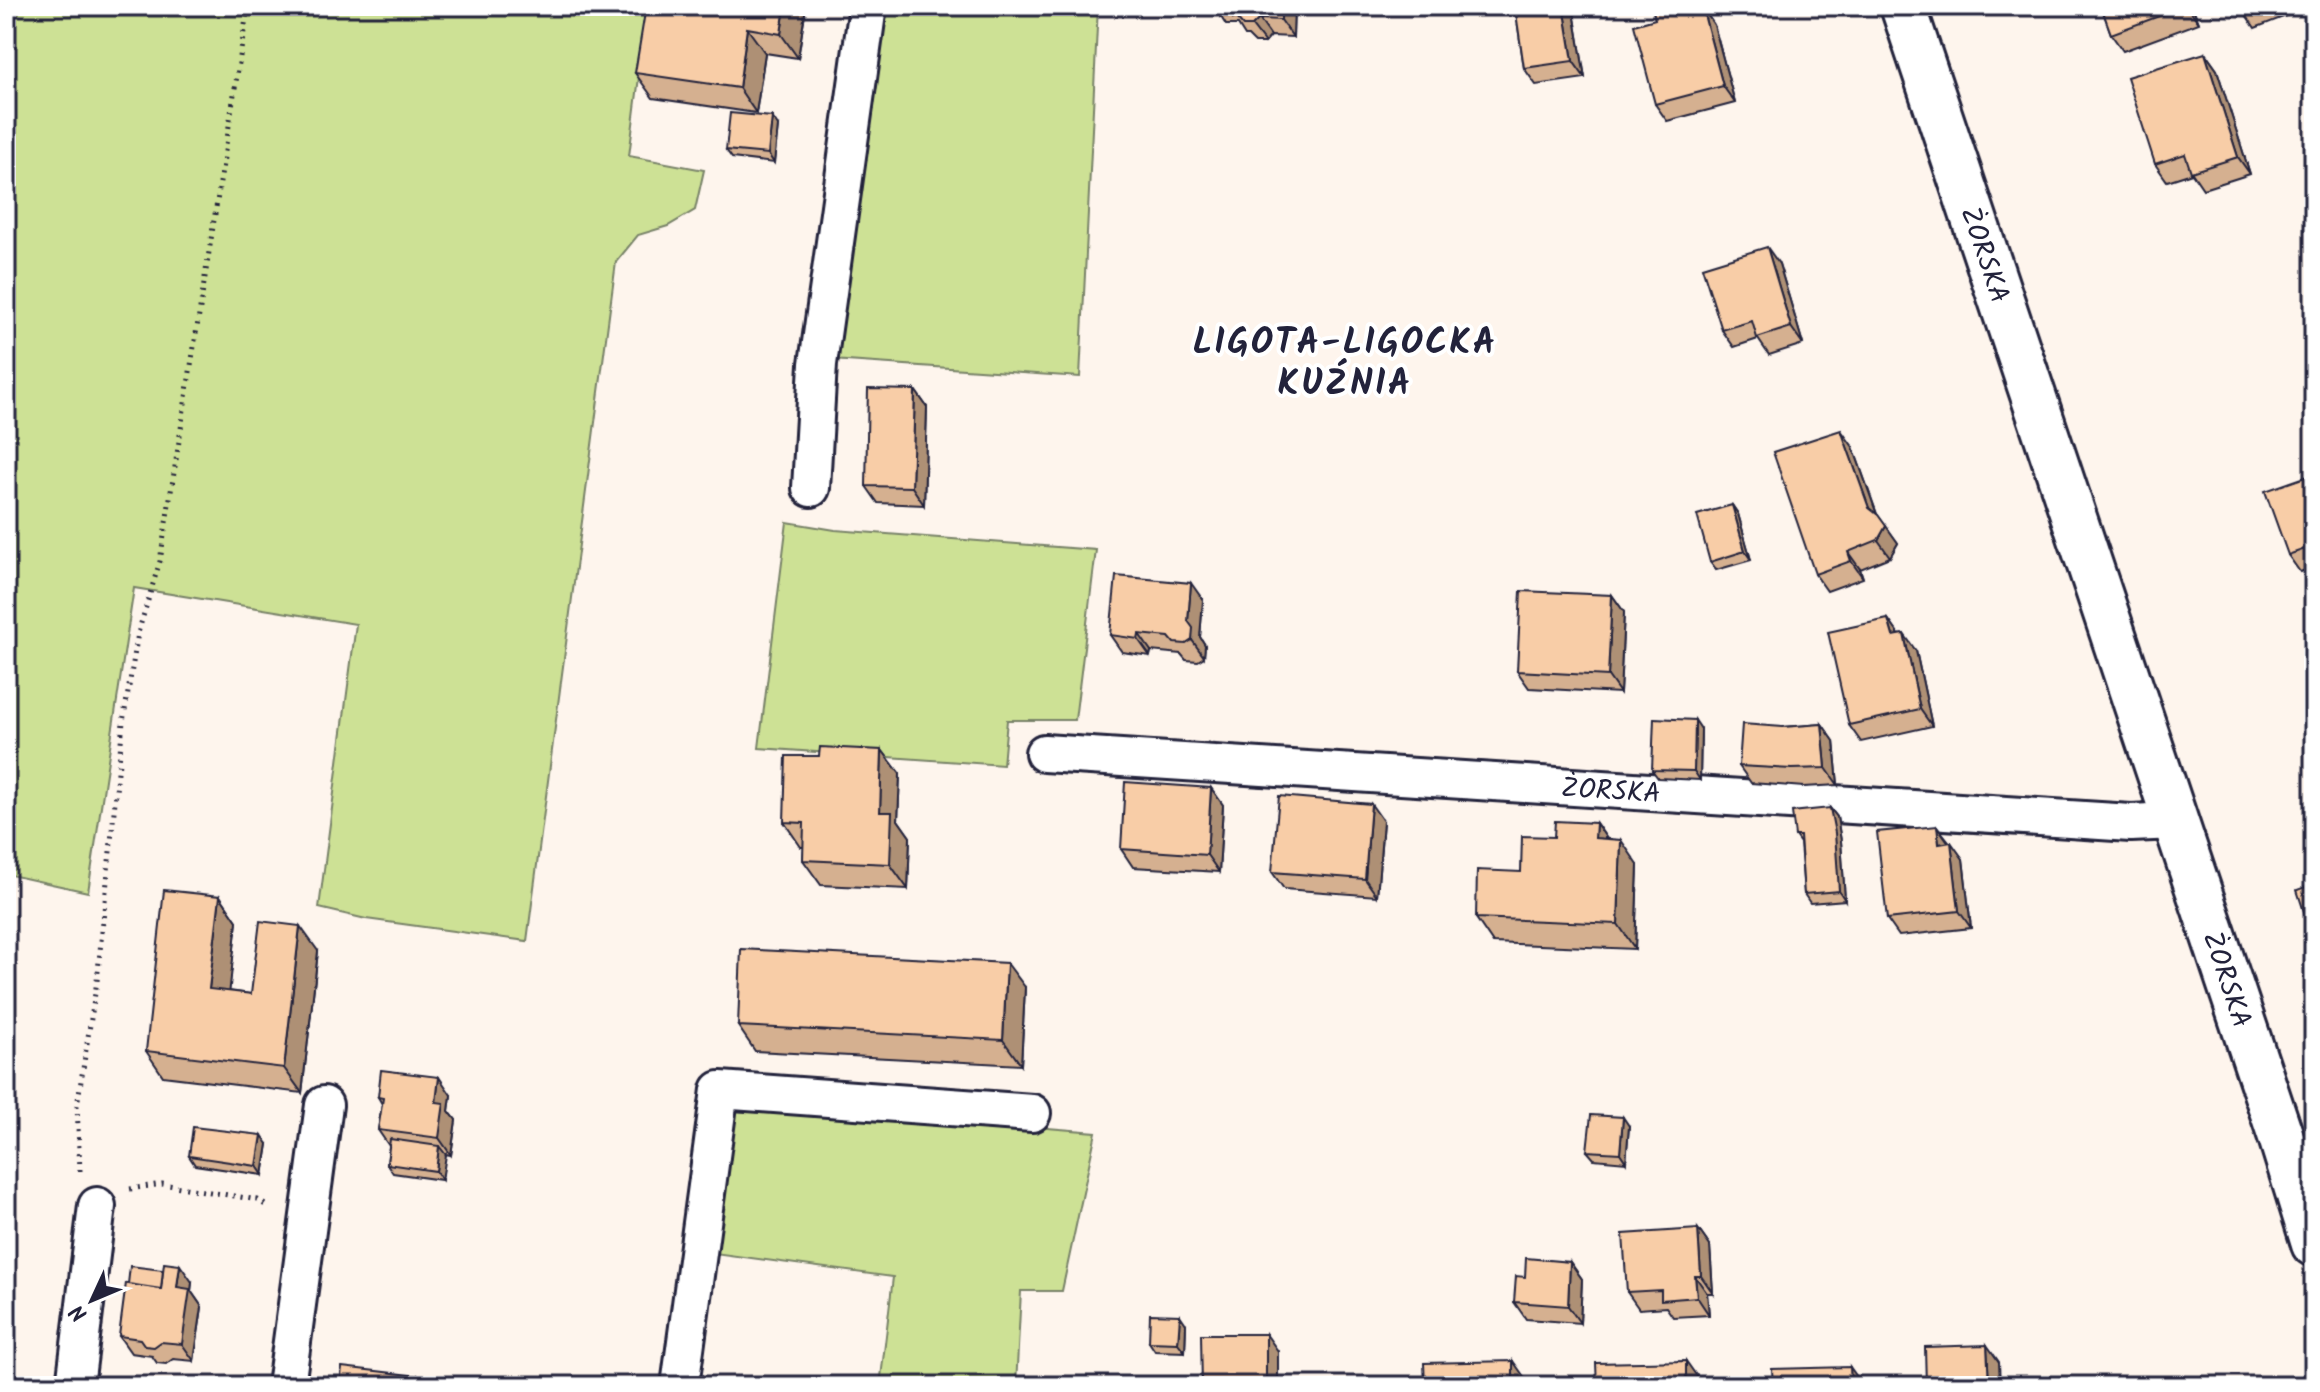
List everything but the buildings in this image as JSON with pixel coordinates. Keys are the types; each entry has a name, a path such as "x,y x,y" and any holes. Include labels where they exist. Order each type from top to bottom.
{"main road":[{"name":"ŻORSKA","path":"1903,6 2314,1244"},
{"name":"ŻORSKA","path":"2281,1137 2314,1209"}],"street":[{"path":"811,488 818,364 868,6"},
{"name":"ŻORSKA","path":"1044,753 2131,823 2175,821"},
{"path":"680,1386 720,1090 1032,1113"},
{"path":"286,1386 324,1105"},
{"path":"75,1386 97,1206"}],"path":[{"path":"248,6 160,561 138,633 123,722 97,981 77,1106 80,1176 97,1206 129,1189 162,1184 258,1200 307,1232"}],"green space":[{"path":"6,6 648,6 629,156 704,170 695,210 668,226 638,235 616,262 527,941 366,919 319,908 356,624 134,588 88,892 6,874"},
{"path":"882,6 1098,6 1080,377 832,360"},
{"path":"787,522 835,530 1096,550 1075,720 1007,720 1003,765 759,748"},
{"path":"732,1102 1096,1132 1062,1291 1021,1291 1016,1386 880,1386 893,1277 714,1253"}],"district":[{"name":"LIGOTA-LIGOCKA KUŹNIA","path":"1345,360"}]}
